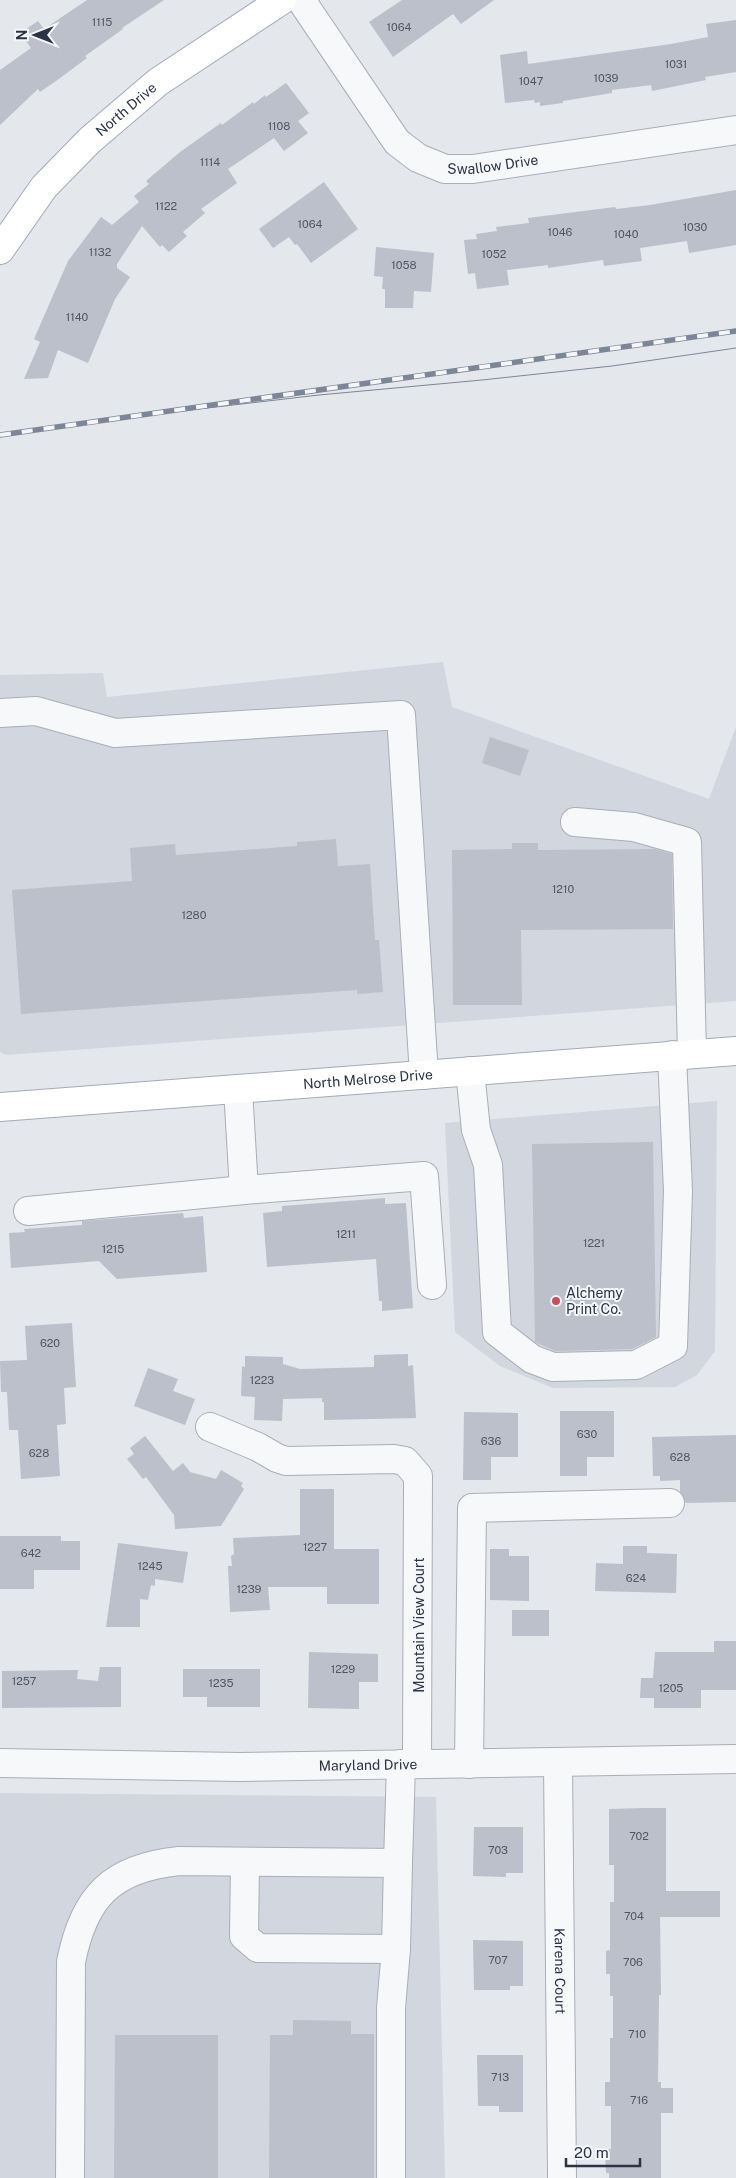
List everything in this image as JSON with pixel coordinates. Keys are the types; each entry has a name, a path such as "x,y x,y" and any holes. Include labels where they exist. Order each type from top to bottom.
{"main road":[{"name":"North Drive","path":"0,250 44,187 90,140 158,82 282,0"},
{"name":"North Melrose Drive","path":"0,1107 736,1051"}],"street":[{"name":"Swallow Drive","path":"301,0 397,142 418,158 445,169 473,169 736,130"},
{"path":"0,713 36,711 115,733 401,715 424,1075"},
{"path":"470,1071 476,1130 488,1165 497,1332 532,1359 553,1367 636,1365 673,1346 687,842 634,827 575,822"},
{"path":"238,1089 244,1190"},
{"path":"28,1211 244,1190 424,1176 432,1285"},
{"name":"Mountain View Court","path":"210,1427 258,1447 277,1458 286,1460 394,1459 405,1461 418,1476 420,1485 409,1764 398,1863 396,1949 391,2008 391,2178"},
{"path":"469,1764 472,1508 670,1503"},
{"name":"Maryland Drive","path":"0,1763 240,1767 736,1760"},
{"name":"Karena Court","path":"558,1763 562,2178"},
{"path":"70,2178 71,1962 76,1935 88,1909 105,1888 128,1873 154,1864 179,1861 398,1863"},
{"path":"245,1863 244,1936 258,1948 396,1949"}],"shaded area":[{"path":"443,662 452,707 709,799 736,727 736,1001 6,1055 0,1052 0,675 103,673 107,697"},
{"path":"717,1101 715,1351 697,1375 675,1387 553,1388 500,1366 455,1332 445,1123"},
{"path":"0,1793 436,1797 445,2178 0,2178"}],"building":[{"path":"87,0 164,0 122,28 56,81 40,92 38,89 0,125 0,70 31,48 20,33 38,21 44,29"},
{"path":"402,0 494,0 461,24 453,14 393,57 369,22"},
{"path":"736,20 736,72 705,77 706,80 652,91 651,85 612,90 612,93 563,101 563,103 540,106 540,102 535,103 534,100 505,103 500,55 527,51 528,64 671,44 708,37 706,24"},
{"path":"286,83 309,113 298,121 308,133 284,151 274,138 228,169 237,183 201,209 205,213 183,232 187,236 169,252 162,245 160,247 142,226 117,264 117,268 130,277 115,299 88,363 58,350 48,378 24,379 40,342 34,339 68,261 101,217 112,225 139,202 134,196 149,184 146,181 180,152 253,102 254,104"},
{"path":"324,182 358,229 311,263 297,244 295,245 289,237 273,248 259,229"},
{"path":"736,190 736,245 689,253 687,241 640,248 642,261 604,266 603,260 548,268 548,265 507,270 509,285 477,289 475,273 468,274 464,240 477,239 476,234 497,231 496,227 529,223 528,218 615,207 616,209 650,205"},
{"path":"376,247 434,253 431,292 414,291 413,308 385,308 385,289 382,289 383,277 374,276"},
{"path":"490,737 529,750 520,776 482,763"},
{"path":"336,839 338,866 370,864 375,940 379,940 383,992 357,994 357,990 21,1014 12,890 132,881 130,848 175,844 176,855 297,846 297,842"},
{"path":"512,843 538,843 538,850 655,849 672,854 673,929 521,930 522,1005 453,1005 452,850 512,849"},
{"path":"653,1142 656,1337 632,1349 556,1351 535,1342 532,1144"},
{"path":"385,1198 385,1204 406,1203 413,1308 382,1311 382,1301 379,1301 376,1259 267,1267 263,1213 282,1211 282,1206"},
{"path":"183,1213 184,1218 203,1216 207,1272 117,1279 99,1261 11,1268 9,1233 25,1232 24,1229 82,1225 82,1221"},
{"path":"72,1323 76,1387 64,1388 66,1424 57,1425 60,1476 21,1479 18,1430 9,1430 7,1392 1,1392 0,1361 27,1360 25,1326"},
{"path":"408,1354 408,1366 413,1365 416,1418 324,1420 324,1402 322,1402 322,1398 283,1399 282,1421 254,1420 255,1397 241,1396 242,1366 245,1367 245,1356 283,1357 283,1364 300,1369 374,1367 374,1355"},
{"path":"148,1368 178,1379 173,1391 195,1399 185,1425 134,1406"},
{"path":"560,1411 614,1411 614,1457 587,1457 587,1476 560,1476"},
{"path":"464,1412 518,1413 518,1457 491,1457 491,1480 463,1480"},
{"path":"736,1435 736,1502 686,1503 680,1492 680,1480 660,1481 660,1476 653,1476 652,1437"},
{"path":"145,1436 173,1471 183,1463 190,1472 216,1479 221,1470 243,1483 241,1486 244,1489 221,1526 175,1529 174,1515 146,1477 143,1479 127,1459 134,1454 130,1448"},
{"path":"300,1489 334,1489 334,1549 379,1549 379,1604 327,1604 327,1587 268,1587 270,1610 230,1612 228,1566 232,1566 231,1556 234,1554 233,1538 300,1535"},
{"path":"0,1536 61,1536 61,1541 80,1541 80,1570 34,1570 34,1589 0,1589"},
{"path":"118,1543 188,1552 183,1583 155,1579 155,1586 151,1585 148,1600 140,1599 140,1627 106,1627"},
{"path":"623,1546 647,1546 647,1553 677,1554 676,1593 595,1591 596,1563 623,1564"},
{"path":"490,1549 509,1549 509,1556 529,1556 529,1601 490,1600"},
{"path":"512,1610 549,1610 549,1636 512,1636"},
{"path":"714,1641 736,1641 736,1690 701,1690 701,1708 654,1708 654,1698 640,1698 641,1678 653,1678 655,1652 714,1652"},
{"path":"309,1652 378,1654 378,1682 359,1682 359,1709 308,1708"},
{"path":"100,1667 121,1667 121,1707 2,1708 2,1671 78,1670 77,1679 98,1681"},
{"path":"183,1669 260,1669 260,1707 207,1707 207,1697 183,1697"},
{"path":"666,1808 666,1891 720,1891 720,1917 660,1917 661,1995 659,1995 658,2082 661,2082 661,2088 673,2088 673,2113 661,2113 661,2178 609,2178 609,2173 606,2173 605,2149 611,2149 611,2106 605,2106 605,2082 610,2082 610,2038 613,2038 613,1996 610,1996 610,1974 606,1974 606,1951 610,1950 610,1902 614,1902 614,1865 609,1865 609,1809"},
{"path":"474,1827 523,1827 523,1873 506,1873 506,1877 473,1876"},
{"path":"473,1940 523,1941 523,1986 510,1986 510,1990 474,1990"},
{"path":"293,2020 351,2021 351,2034 374,2034 374,2178 269,2178 270,2035 293,2035"},
{"path":"115,2035 218,2035 218,2178 114,2178"},
{"path":"477,2055 523,2055 523,2112 499,2112 499,2106 478,2106"}],"tram line":[{"path":"147,415 319,395 612,366 736,348"}],"railway":[{"path":"0,435 736,331"}],"place":[{"name":"Alchemy Print Co.","path":"556,1301"}]}
